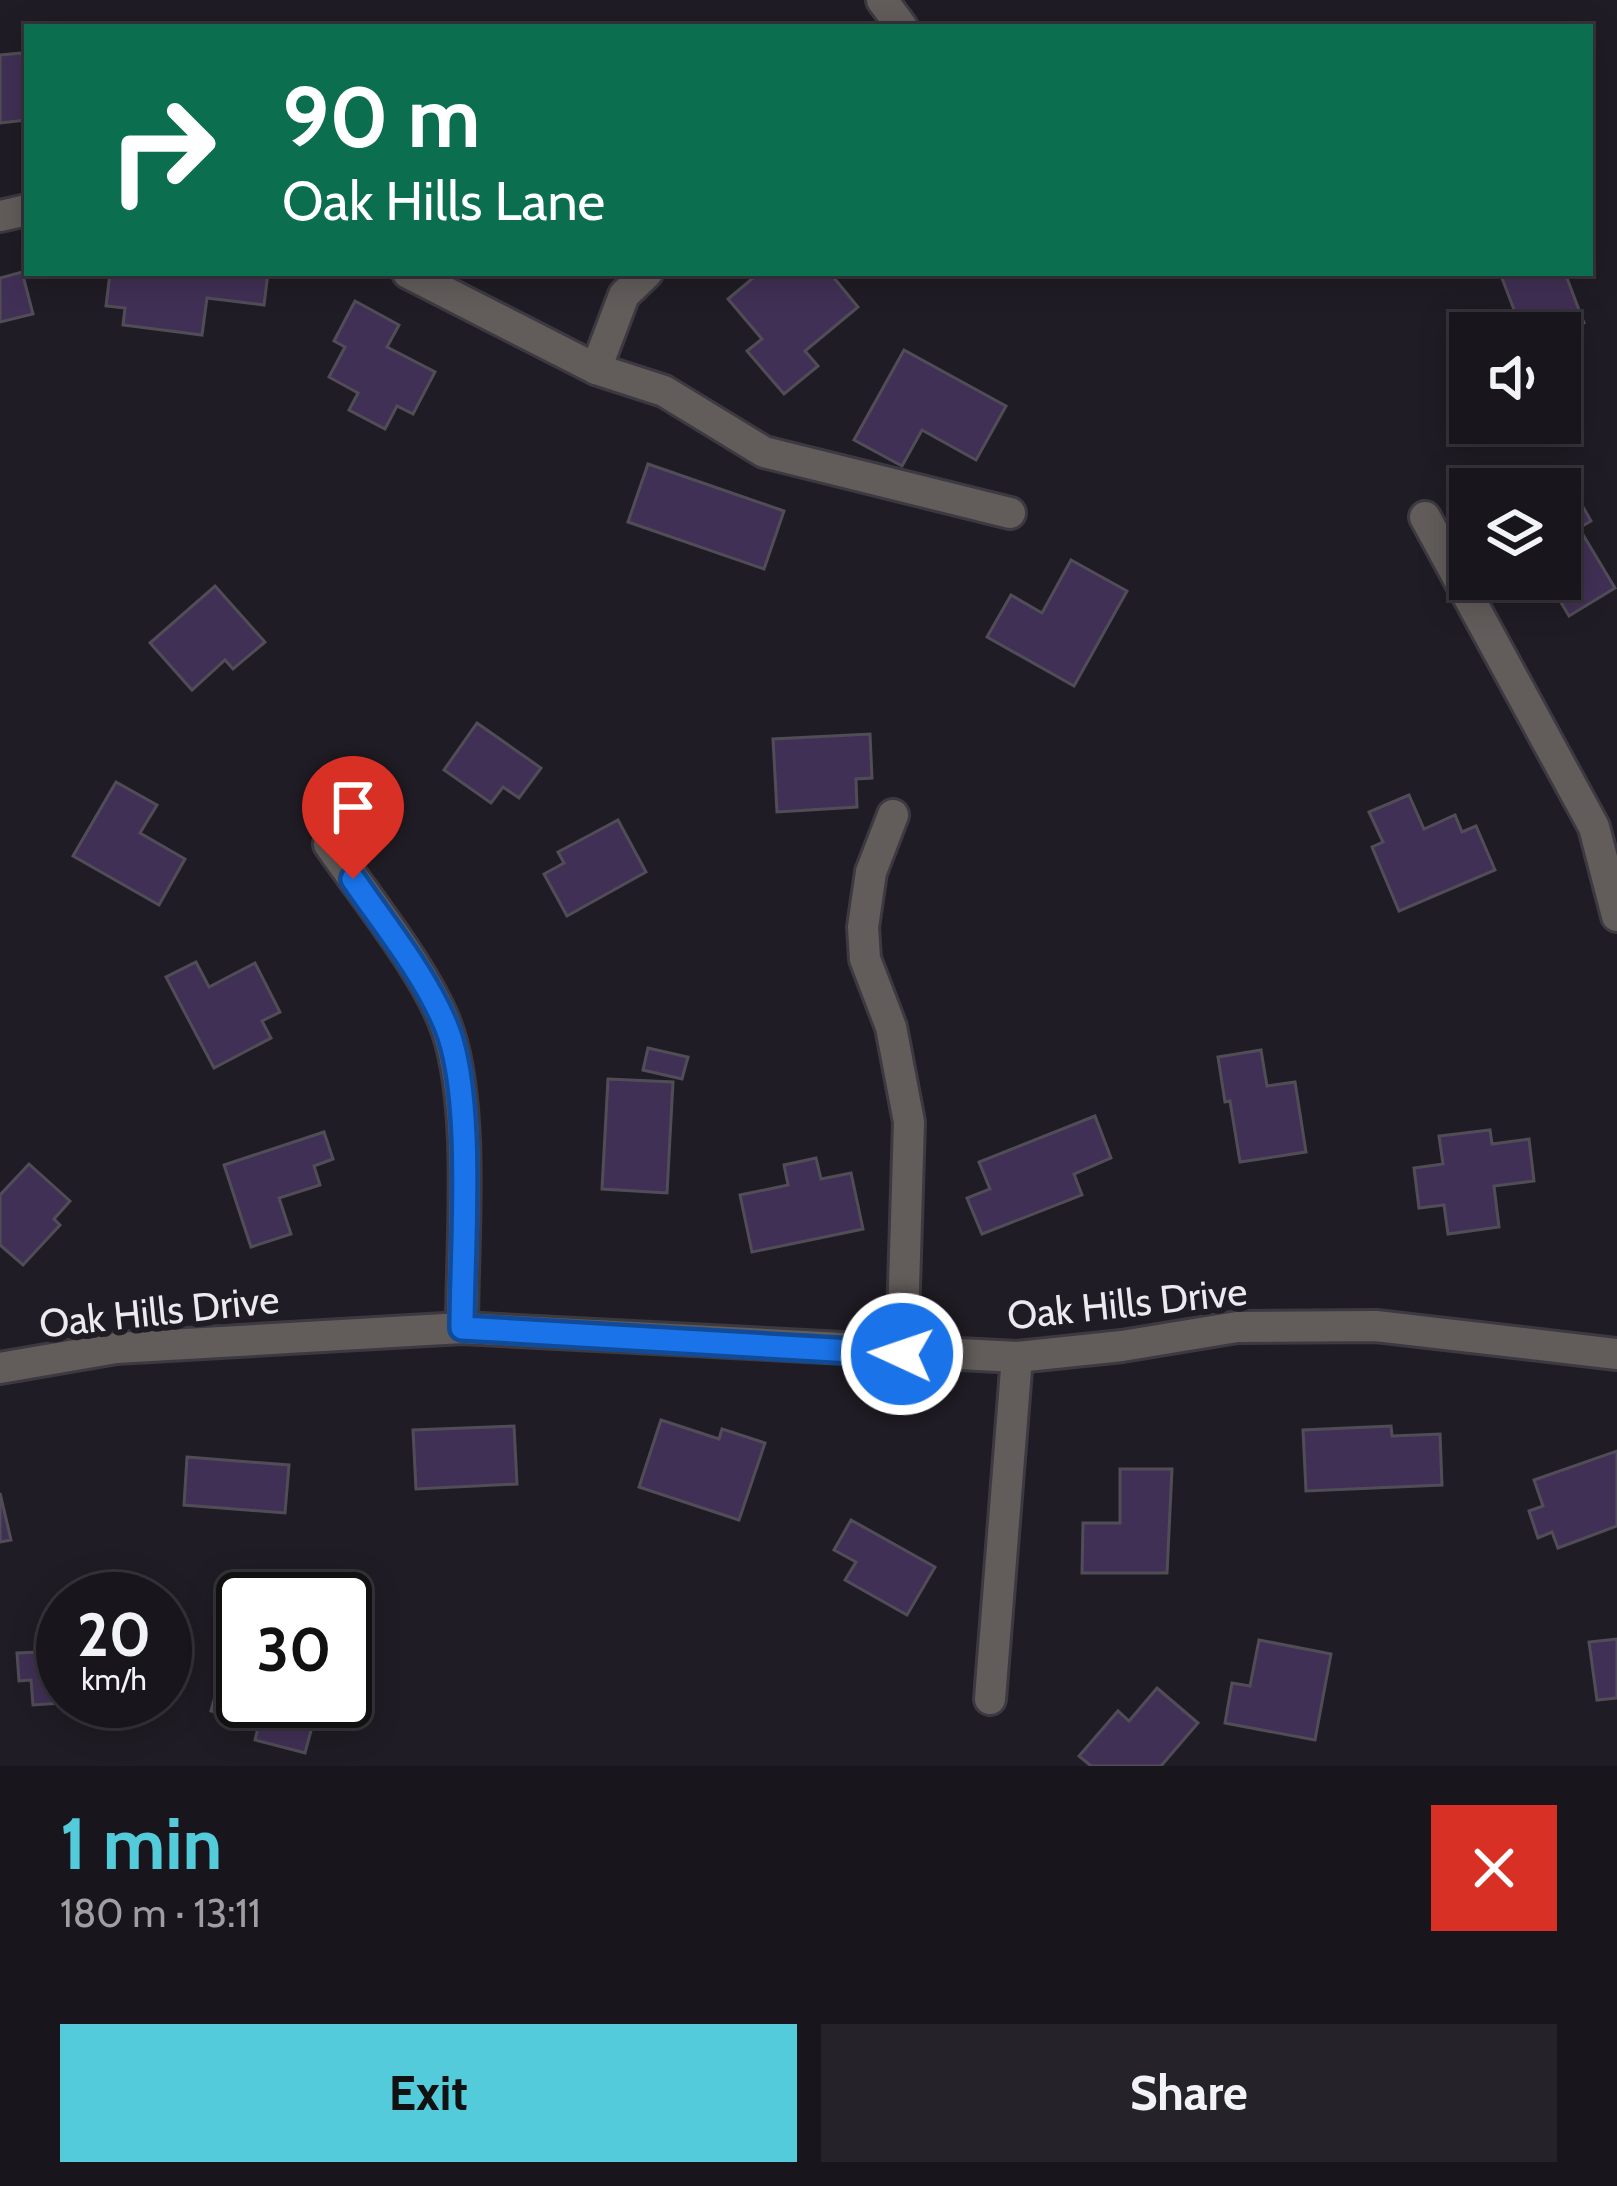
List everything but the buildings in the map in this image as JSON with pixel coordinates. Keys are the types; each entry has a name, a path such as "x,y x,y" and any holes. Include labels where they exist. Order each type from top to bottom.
{"street":[{"path":"414,276 596,369 664,391 764,452 1010,514"},
{"path":"596,369 623,295 644,276"},
{"path":"1425,517 1594,827 1617,916"},
{"path":"893,815 871,872 863,926 865,959 891,1028 909,1122 902,1354"},
{"path":"329,844 424,984 448,1029 462,1123 462,1328"},
{"name":"Oak Hills Drive","path":"0,1368 116,1348 462,1328 1017,1357 1237,1327 1376,1326 1617,1354"},
{"path":"990,1699 1017,1357"}],"route":[{"path":"353,879 424,984 448,1029 462,1123 462,1328 902,1354"}]}
